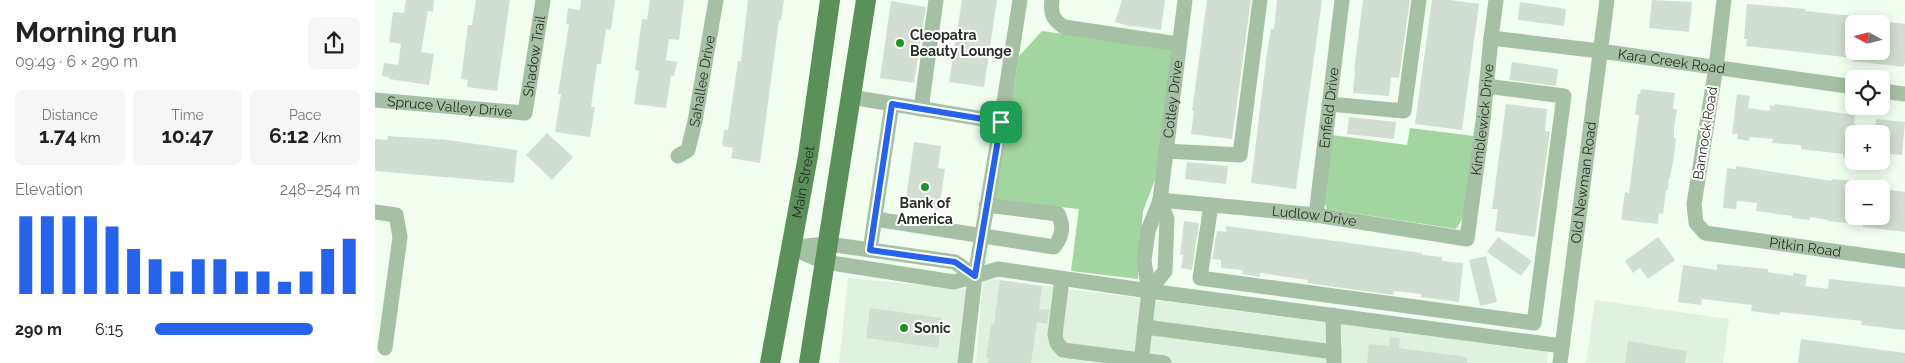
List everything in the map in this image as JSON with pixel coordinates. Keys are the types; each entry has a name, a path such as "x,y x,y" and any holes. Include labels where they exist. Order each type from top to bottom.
{"main road":[{"name":"Main Street","path":"770,363 808,156 830,0"},
{"path":"809,363 866,0"}],"street":[{"name":"Shadow Trail","path":"525,113 543,0"},
{"name":"Sahallee Drive","path":"678,156 688,150 695,121 716,0"},
{"path":"921,109 936,0"},
{"path":"965,363 981,235 1020,0"},
{"path":"1051,0 1050,10 1055,22 1064,27 1178,44"},
{"name":"Cotley Drive","path":"1149,291 1144,261 1148,231 1159,200 1185,0"},
{"path":"1166,151 1240,155 1260,0"},
{"name":"Enfield Drive","path":"1315,215 1341,0"},
{"path":"1329,104 1404,110 1419,0"},
{"name":"Kimblewick Drive","path":"1467,239 1496,0"},
{"name":"Old Newman Road","path":"1560,363 1607,0"},
{"name":"Bannock Road","path":"1705,233 1696,223 1694,204 1716,67 1724,0"},
{"name":"Kara Creek Road","path":"1491,38 1600,51 1845,86"},
{"path":"1211,205 1200,278 1534,323 1564,96 1486,86"},
{"path":"1890,92 1905,94"},
{"path":"851,97 1001,122"},
{"name":"Spruce Valley Drive","path":"375,100 525,113"},
{"path":"870,250 892,104"},
{"name":"Cotley Drive","path":"1149,291 1165,272 1167,219 1159,200"},
{"name":"Ludlow Drive","path":"1159,200 1315,215 1467,239"},
{"path":"875,219 1054,247 1061,239 1063,224 1058,214 986,205"},
{"path":"375,212 396,216 400,237 381,353"},
{"name":"Pitkin Road","path":"1705,233 1905,261"},
{"path":"791,248 826,253 954,282 998,269 1562,346"},
{"path":"826,253 870,250 955,262 975,276"},
{"path":"1062,279 1055,335 1057,344 1063,350 1141,362 1164,363"},
{"path":"1141,362 1149,291"},
{"path":"1145,327 1334,358 1333,315"}],"shaded area":[{"path":"848,278 966,289 958,363 839,363"},
{"path":"983,278 1548,351 1547,363 976,363"},
{"path":"1595,300 1729,319 1723,363 1586,363"}],"green space":[{"path":"1042,31 1172,49 1156,177 1143,211 1138,279 1071,271 1079,209 995,200 1019,56"},
{"path":"1410,128 1474,136 1464,216 1456,229 1327,209 1324,202 1332,135 1407,145"}],"building":[{"path":"406,0 434,0 433,12 428,11 421,52 434,54 429,85 389,79 389,77 382,76 384,63 398,65 401,44 389,42 393,12 404,13"},
{"path":"476,0 510,0 497,91 467,87 468,80 461,79 468,25 472,25"},
{"path":"581,0 615,0 611,30 606,29 601,64 597,64 591,107 595,107 590,137 555,132 561,94 558,94 569,24 566,24 568,8 580,10"},
{"path":"650,0 684,0 679,40 669,39 666,60 677,62 674,76 671,76 666,108 634,104 639,71 635,70 642,19 647,20"},
{"path":"748,0 784,0 781,21 779,20 760,163 731,158 733,148 722,146 724,130 728,130 738,61 741,61"},
{"path":"962,0 997,0 984,87 949,82"},
{"path":"1122,0 1165,0 1161,30 1132,27 1115,22"},
{"path":"1207,0 1251,0 1232,139 1191,134 1194,111 1192,111"},
{"path":"1277,0 1322,0 1296,189 1251,183 1267,52 1271,29 1274,29"},
{"path":"1363,0 1410,0 1399,78 1391,77 1389,96 1353,93"},
{"path":"1432,0 1450,0 1479,4 1462,130 1415,124"},
{"path":"1652,0 1692,2 1689,32 1649,28"},
{"path":"891,1 926,7 914,83 880,78"},
{"path":"1520,2 1566,9 1564,26 1518,20"},
{"path":"1747,4 1806,9 1805,11 1845,15 1845,57 1746,46 1747,39 1744,39"},
{"path":"1890,22 1905,24 1905,63 1903,67 1852,61 1890,60"},
{"path":"1512,62 1558,69 1556,86 1509,80"},
{"path":"1641,89 1675,93 1673,109 1677,109 1674,127 1674,138 1676,138 1674,156 1668,190 1666,190 1663,214 1659,213 1658,224 1621,220 1625,192 1629,193 1639,115 1635,115 1638,94 1640,94"},
{"path":"1737,94 1750,96 1748,108 1770,111 1770,105 1774,106 1775,104 1855,115 1854,124 1859,125 1845,125 1845,157 1843,157 1843,154 1801,149 1801,145 1772,143 1773,139 1750,137 1749,141 1737,139 1738,134 1732,134"},
{"path":"1506,104 1547,109 1545,131 1550,132 1535,237 1495,231 1498,209 1492,209"},
{"path":"1349,117 1396,122 1394,139 1347,134"},
{"path":"1876,119 1905,122 1902,155 1890,154 1890,125 1875,125"},
{"path":"547,133 573,157 552,180 526,155"},
{"path":"388,136 448,140 517,150 514,183 375,171 375,139 387,140"},
{"name":"Bank of America","path":"914,142 941,146 938,168 945,169 939,210 905,205"},
{"path":"1187,162 1228,166 1226,184 1185,179"},
{"path":"1736,166 1832,181 1832,179 1845,180 1845,223 1810,217 1810,220 1792,218 1792,216 1756,211 1757,203 1737,201 1736,209 1723,208 1727,168 1736,169"},
{"path":"1890,190 1905,192 1905,232 1863,227 1863,225 1890,225"},
{"path":"1184,221 1199,223 1192,270 1181,268 1183,255 1180,255"},
{"path":"1226,226 1422,253 1422,255 1442,257 1442,261 1463,263 1459,302 1421,297 1421,294 1394,291 1393,295 1307,283 1308,280 1260,273 1260,277 1242,274 1243,270 1221,268 1221,260 1212,259 1217,231 1226,232"},
{"path":"1498,237 1532,261 1521,276 1487,252"},
{"path":"1658,237 1675,260 1648,279 1640,268 1633,273 1625,261"},
{"path":"1486,256 1497,302 1480,306 1469,260"},
{"path":"1717,264 1768,269 1768,272 1793,276 1793,273 1807,275 1805,286 1828,289 1829,279 1905,287 1905,330 1861,325 1862,321 1780,312 1780,315 1751,311 1752,305 1702,299 1701,305 1678,302 1683,265 1717,270"},
{"path":"1000,280 1042,286 1039,309 1049,310 1047,324 1037,322 1031,363 988,363 989,358 986,358 991,324 994,324"},
{"name":"Sonic","path":"870,308 942,318 938,348 866,338"},
{"path":"1390,337 1400,338 1399,348 1467,357 1467,363 1367,363 1369,344 1389,346"},
{"path":"1801,339 1905,353 1905,363 1798,363"},
{"path":"1628,341 1687,351 1685,363 1625,363"}],"place":[{"name":"Cleopatra Beauty Lounge","path":"900,43"},
{"name":"Bank of America","path":"925,187"},
{"name":"Sonic","path":"904,328"}],"route":[{"path":"892,104 1001,122 975,276 955,262 870,250 892,104"}]}
